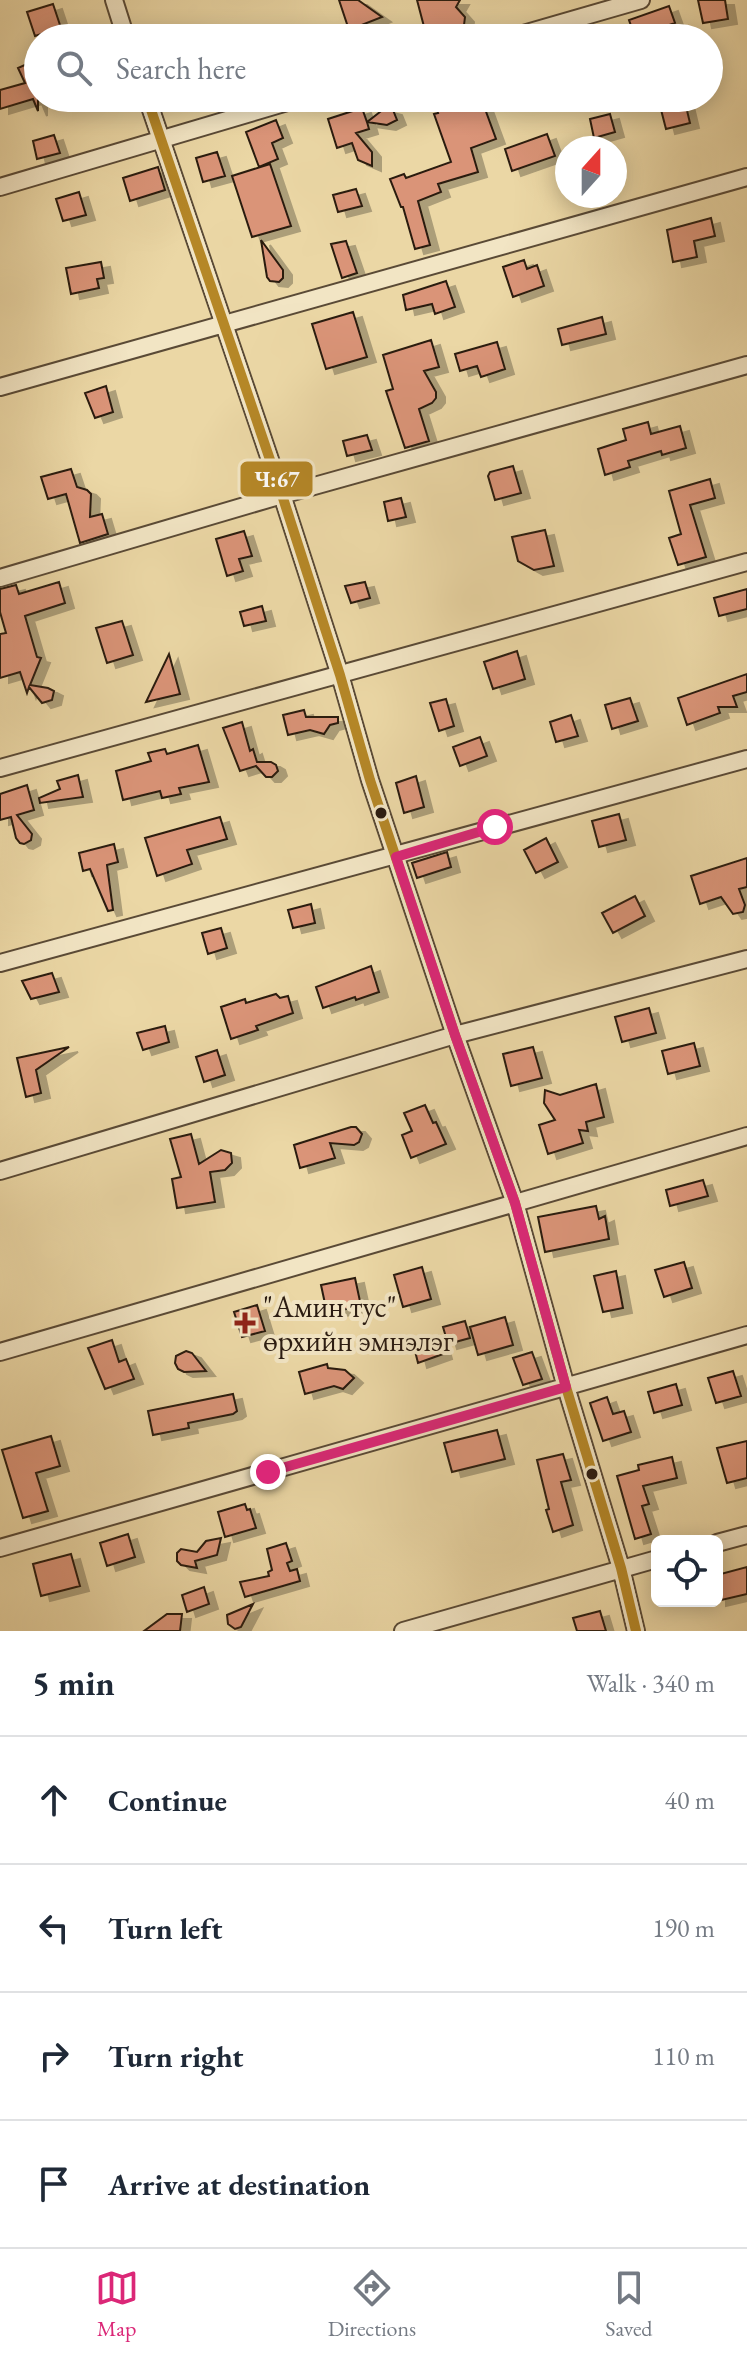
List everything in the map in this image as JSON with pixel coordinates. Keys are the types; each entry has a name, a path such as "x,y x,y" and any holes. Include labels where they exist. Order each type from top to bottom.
{"street":[{"path":"114,0 122,24"},
{"path":"558,24 641,0"},
{"path":"151,112 221,324 282,495 370,780 515,1203 621,1568 636,1631"},
{"path":"0,187 253,112"},
{"path":"0,387 747,177"},
{"path":"0,578 282,495 747,365"},
{"path":"0,768 747,562"},
{"path":"0,963 747,759"},
{"path":"0,1171 455,1035 747,959"},
{"path":"0,1352 747,1136"},
{"path":"0,1548 747,1335"},
{"path":"723,1541 747,1535"},
{"path":"403,1631 651,1560"}],"building":[{"path":"339,0 358,0 382,17 364,24 347,24"},
{"path":"417,0 460,0 456,7 465,17 464,24 423,24"},
{"path":"698,0 725,0 728,19 703,23"},
{"path":"53,4 60,24 31,24 27,12"},
{"path":"669,6 675,23 630,24 629,20"},
{"path":"24,65 24,81 18,68"},
{"path":"24,83 24,102 0,109 0,90"},
{"path":"350,112 363,112 369,129 356,133 372,152 372,166 358,160 352,143 337,148 328,119"},
{"path":"380,112 394,112 397,120 387,125 367,122"},
{"path":"486,112 496,139 471,148 478,172 438,184 441,192 418,201 430,245 415,249 403,207 390,179 404,174 406,178 451,162 434,114"},
{"path":"662,112 687,112 690,123 666,129"},
{"path":"610,114 615,132 594,136 590,119"},
{"path":"276,120 283,138 272,143 278,159 259,167 246,132"},
{"path":"547,134 555,156 512,171 505,149"},
{"path":"54,135 60,153 37,159 33,141"},
{"path":"217,152 225,176 203,182 196,158"},
{"path":"270,164 291,226 252,237 232,176"},
{"path":"158,167 165,190 130,201 123,178"},
{"path":"356,189 362,206 338,212 333,195"},
{"path":"79,192 86,215 63,221 56,199"},
{"path":"711,218 715,236 694,241 697,257 673,262 667,230"},
{"path":"261,240 283,270 283,278 279,282 270,281 267,277"},
{"path":"346,241 357,273 342,278 331,244"},
{"path":"524,260 527,269 537,265 544,286 513,297 503,267"},
{"path":"101,262 104,278 97,279 99,288 71,294 66,268"},
{"path":"446,281 455,307 435,314 432,304 406,310 403,295"},
{"path":"353,312 367,357 326,369 312,324"},
{"path":"602,317 606,334 562,345 558,329"},
{"path":"431,340 439,367 424,371 436,392 436,398 419,409 429,441 405,448 386,391 393,389 383,355"},
{"path":"497,342 505,369 481,377 477,366 460,371 455,354"},
{"path":"106,386 113,412 95,418 85,393"},
{"path":"648,422 651,434 680,426 686,448 662,455 661,451 628,461 630,467 605,475 598,449 626,440 623,429"},
{"path":"367,435 372,450 347,456 343,441"},
{"path":"513,466 521,493 495,500 488,476 490,472"},
{"path":"71,469 77,487 91,494 90,517 102,514 108,534 80,543 66,494 48,499 41,477"},
{"path":"710,479 715,498 690,505 706,557 678,565 669,538 681,534 669,491"},
{"path":"401,498 406,517 388,521 384,502"},
{"path":"545,530 554,566 534,570 518,561 512,537"},
{"path":"244,531 252,556 239,559 243,571 227,576 216,539"},
{"path":"59,582 65,603 25,616 37,657 41,658 30,685 54,691 52,700 42,703 29,687 27,693 20,672 0,678 0,634 6,633 0,612 0,589 16,585 19,594"},
{"path":"365,582 370,598 351,603 345,586"},
{"path":"747,589 747,609 719,616 714,598"},
{"path":"262,606 266,621 244,626 240,612"},
{"path":"122,621 133,655 107,663 96,628"},
{"path":"517,651 525,679 493,689 484,662"},
{"path":"169,654 180,694 146,702"},
{"path":"747,674 747,692 733,696 737,707 718,707 720,713 687,725 678,698"},
{"path":"630,698 638,721 612,729 605,705"},
{"path":"446,699 454,726 439,731 430,703"},
{"path":"304,710 306,717 338,717 338,723 330,725 324,734 310,730 288,735 283,715"},
{"path":"571,715 578,736 556,742 550,722"},
{"path":"242,722 250,751 253,749 257,762 276,765 278,771 272,777 266,777 256,766 240,771 223,728"},
{"path":"480,737 487,756 460,766 453,747"},
{"path":"198,745 209,782 179,788 181,794 162,798 160,791 123,800 116,771 151,761 148,753 165,749 167,754"},
{"path":"78,775 83,797 40,803 39,798 60,789 57,781"},
{"path":"416,776 424,807 404,813 396,783"},
{"path":"27,785 34,810 17,815 32,834 31,840 24,844 16,838 11,817 0,820 0,794"},
{"path":"619,814 626,840 599,847 592,821"},
{"path":"220,817 227,839 187,850 192,864 157,876 145,838"},
{"path":"546,838 558,862 536,873 524,850"},
{"path":"114,844 118,862 107,865 113,910 108,911 90,869 83,871 79,853"},
{"path":"447,852 451,867 417,878 412,863"},
{"path":"747,858 747,887 739,889 745,905 743,912 733,914 721,897 700,904 691,876"},
{"path":"635,896 645,916 613,933 602,913"},
{"path":"311,904 315,923 293,928 288,910"},
{"path":"221,928 227,948 208,954 202,933"},
{"path":"371,966 379,992 323,1008 316,987"},
{"path":"52,973 59,992 31,999 22,981"},
{"path":"276,994 280,998 288,996 293,1013 231,1039 221,1007"},
{"path":"649,1008 656,1033 622,1042 615,1017"},
{"path":"165,1026 169,1042 143,1050 137,1033"},
{"path":"694,1043 700,1066 668,1074 662,1051"},
{"path":"69,1047 36,1070 41,1093 26,1097 17,1058"},
{"path":"533,1047 542,1078 511,1086 503,1054"},
{"path":"217,1050 225,1075 204,1082 196,1057"},
{"path":"596,1084 604,1117 586,1122 588,1131 579,1130 583,1143 548,1154 539,1125 555,1120 544,1103 545,1090 560,1095"},
{"path":"425,1105 446,1144 411,1158 402,1135 412,1131 404,1113"},
{"path":"356,1127 362,1134 359,1142 354,1145 330,1143 335,1158 300,1168 294,1145"},
{"path":"191,1134 199,1164 221,1150 231,1153 232,1163 225,1170 210,1172 215,1202 177,1208 172,1179 181,1177 170,1139"},
{"path":"703,1180 708,1196 670,1206 666,1190"},
{"path":"596,1206 599,1219 605,1216 609,1239 545,1252 538,1217"},
{"path":"684,1262 692,1288 664,1297 655,1270"},
{"path":"422,1267 431,1299 403,1307 394,1275"},
{"path":"616,1271 623,1308 603,1312 594,1276"},
{"path":"355,1278 361,1306 327,1313 321,1285"},
{"path":"257,1305 265,1331 242,1337 234,1312"},
{"path":"505,1317 513,1345 478,1355 470,1327"},
{"path":"465,1321 470,1338 448,1344 443,1327"},
{"path":"438,1336 443,1354 418,1363 413,1343"},
{"path":"112,1340 119,1362 126,1359 134,1379 105,1389 88,1348"},
{"path":"186,1351 192,1353 206,1371 184,1372 178,1369 176,1356"},
{"path":"532,1352 542,1379 523,1385 513,1358"},
{"path":"327,1364 328,1368 345,1370 354,1378 343,1389 334,1386 305,1394 299,1372"},
{"path":"733,1371 741,1396 716,1403 708,1378"},
{"path":"676,1384 682,1405 654,1413 648,1392"},
{"path":"233,1394 237,1411 233,1414 188,1423 189,1428 153,1435 148,1411"},
{"path":"607,1397 613,1414 624,1411 631,1432 603,1441 590,1403"},
{"path":"497,1430 505,1459 452,1472 444,1443"},
{"path":"51,1436 60,1466 36,1473 48,1511 23,1518 2,1450"},
{"path":"747,1441 747,1478 727,1483 717,1448"},
{"path":"563,1454 571,1480 561,1482 573,1525 553,1532 537,1460"},
{"path":"672,1457 677,1478 643,1486 649,1504 642,1506 651,1534 635,1539 617,1476 639,1470 638,1465"},
{"path":"245,1504 247,1510 250,1509 256,1528 225,1537 218,1512"},
{"path":"128,1534 135,1557 107,1566 100,1543"},
{"path":"221,1538 217,1555 195,1561 197,1568 181,1565 177,1561 177,1553 181,1549 197,1552 206,1541"},
{"path":"286,1543 292,1561 287,1563 290,1571 297,1569 300,1581 245,1597 240,1582 269,1576 268,1572 272,1570 267,1549"},
{"path":"71,1554 80,1586 41,1596 33,1564"},
{"path":"747,1567 747,1594 723,1600 723,1573"},
{"path":"204,1587 209,1604 187,1612 182,1595"},
{"path":"253,1604 241,1627 235,1629 228,1624 227,1615"},
{"path":"600,1611 606,1631 577,1631 573,1618"},
{"path":"167,1614 182,1614 180,1631 144,1631"}],"transit line":[{"name":"Ч:67","path":"152,112 282,495 370,780 515,1203 621,1568 636,1631"}],"place":[{"name":"\"Амин тус\" өрхийн эмнэлэг","path":"245,1323"}],"route":[{"path":"268,1472 566,1387 515,1203 396,857 495,827"}]}
